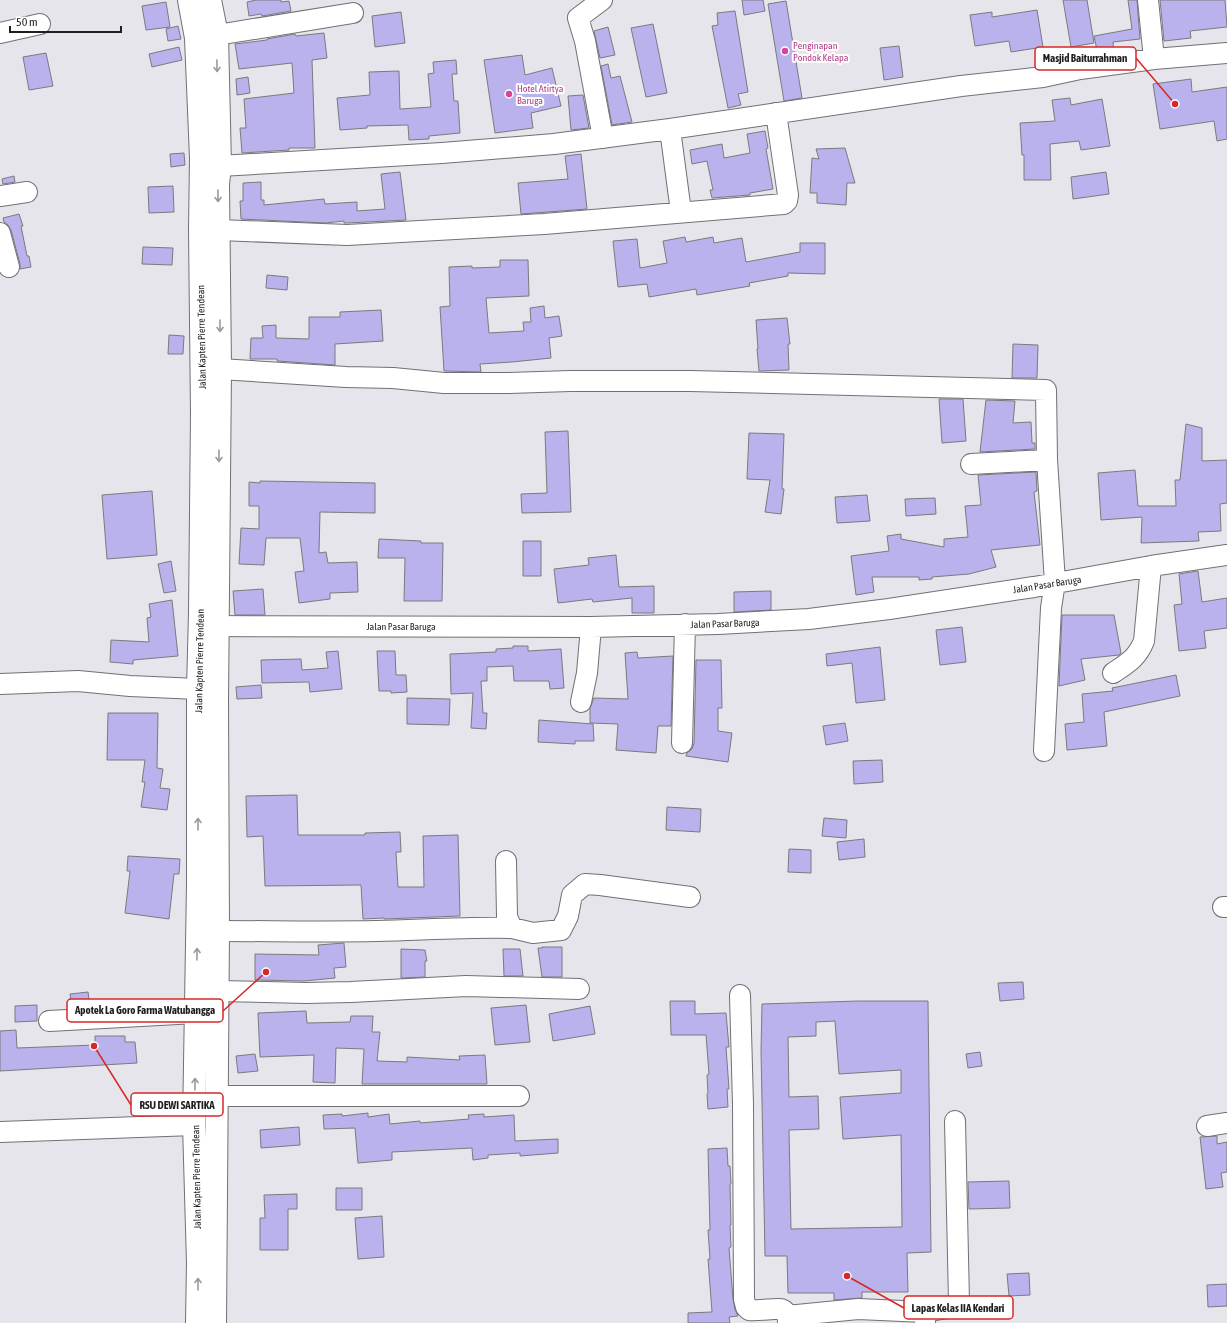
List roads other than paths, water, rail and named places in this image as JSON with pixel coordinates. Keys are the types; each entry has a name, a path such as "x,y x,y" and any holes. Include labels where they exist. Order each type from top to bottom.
{"highway":[{"name":"Jalan Kapten Pierre Tendean","path":"189,0 196,38 201,158 200,230 202,389 209,627 217,701 218,990 215,1323"},
{"name":"Jalan Kapten Pierre Tendean","path":"197,1323 198,1263 194,1125 198,884 198,689 209,627 220,369 218,184 220,166 217,35 210,0"}],"street":[{"path":"602,0 578,18 585,41 603,138"},
{"path":"1148,0 1154,59"},
{"path":"217,35 353,13"},
{"path":"0,33 40,24"},
{"path":"220,166 442,153 543,145 670,129 961,86 1042,77 1080,69 1154,59 1227,53"},
{"path":"219,230 347,235 544,224 784,204 787,201 788,195 776,113"},
{"path":"670,129 681,212"},
{"path":"0,196 27,192"},
{"path":"0,233 9,267"},
{"path":"220,369 346,377 393,378 444,383 682,381 1046,390 1047,460 1055,582 1051,608 1044,751"},
{"path":"971,464 1047,460"},
{"name":"Jalan Pasar Baruga","path":"209,627 591,627 718,624 810,619 889,609 1227,555"},
{"path":"1113,673 1134,658 1144,641 1151,566"},
{"path":"682,743 685,624"},
{"path":"581,702 587,673 591,627"},
{"path":"0,684 78,681 130,686 198,689"},
{"path":"506,861 507,917 512,928"},
{"path":"218,931 442,930 468,927 512,928 533,933 561,930 568,916 572,895 585,884 690,897"},
{"path":"218,990 306,993 466,986 579,989"},
{"path":"740,995 743,1104 744,1299 746,1307 749,1310 781,1309 786,1313 788,1320 858,1309 925,1317 958,1306 955,1121"},
{"path":"49,1021 196,1013"},
{"path":"216,1096 519,1096"},
{"path":"1207,1126 1227,1123"},
{"path":"0,1132 194,1125"}],"place":[{"name":"Penginapan Pondok Kelapa","path":"785,51"},
{"name":"Hotel Atirtya Baruga","path":"509,94"},
{"name":"Masjid Baiturrahman","path":"1175,104"},
{"name":"Apotek La Goro Farma Watubangga","path":"266,972"},
{"name":"RSU DEWI SARTIKA","path":"94,1046"},
{"name":"Lapas Kelas IIA Kendari","path":"847,1276"}]}
